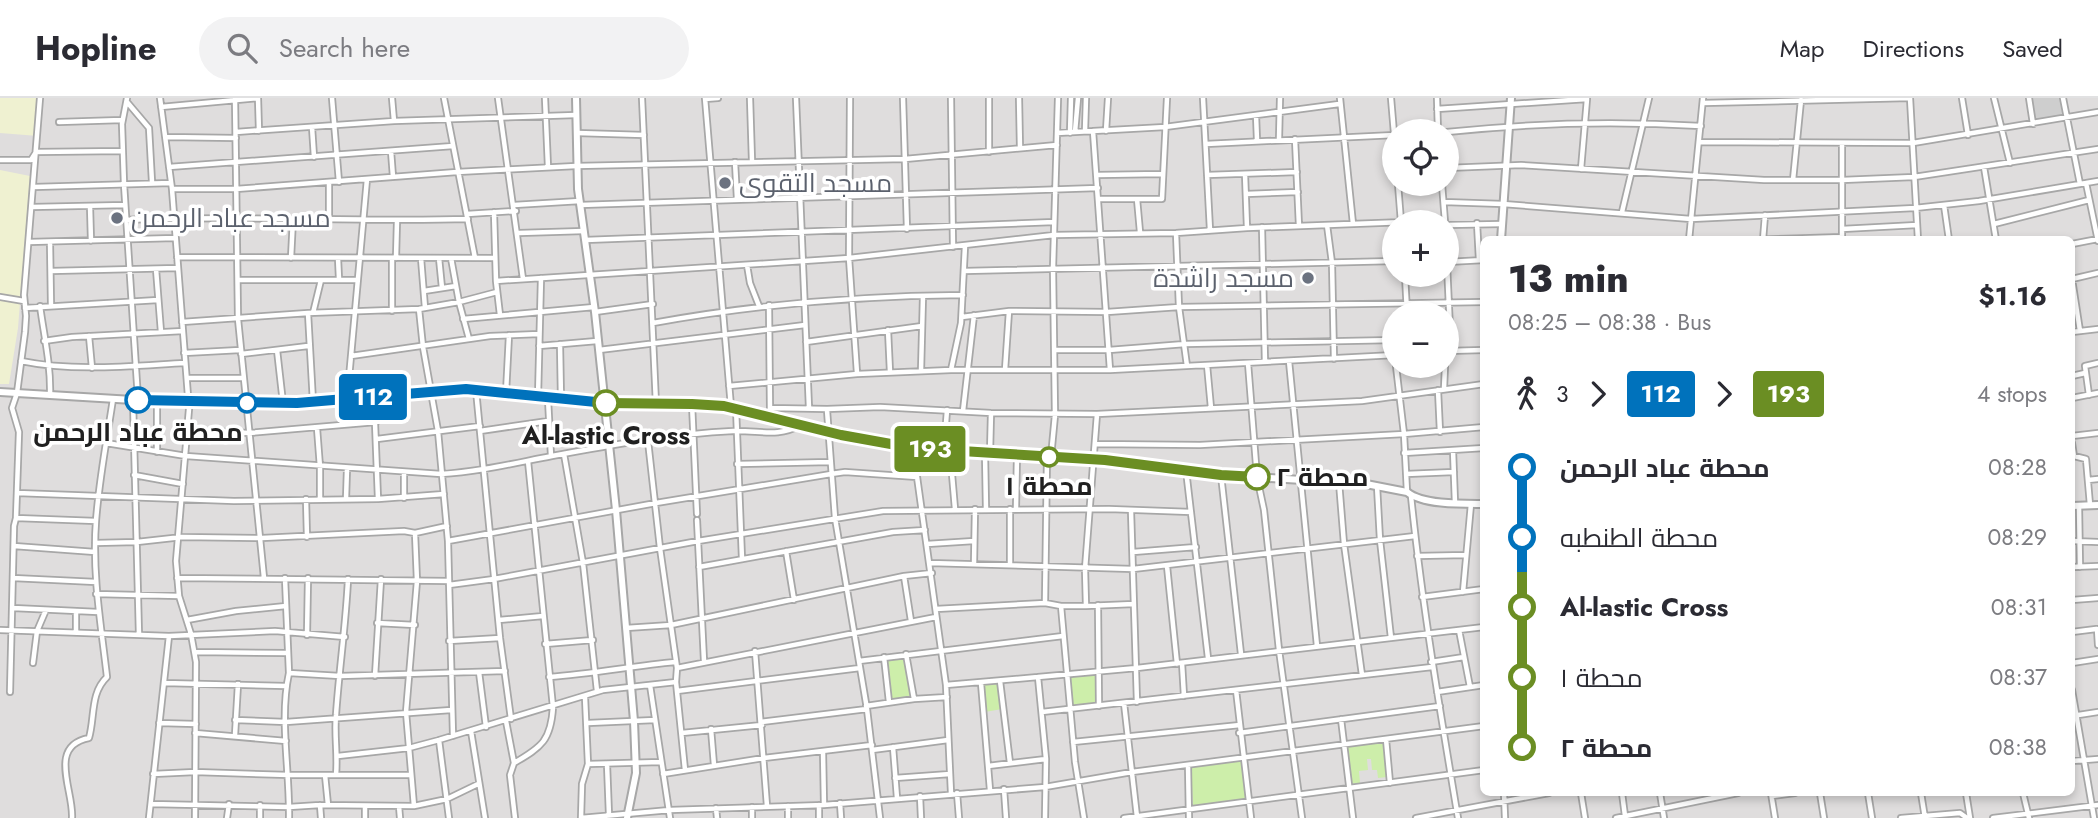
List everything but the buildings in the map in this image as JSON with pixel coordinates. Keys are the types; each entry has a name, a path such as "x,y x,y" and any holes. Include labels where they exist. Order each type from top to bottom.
{"street":[{"path":"10,692 19,432 12,408 17,393 26,321 24,301 40,98"},
{"path":"160,98 172,189 189,401 189,430 176,561 180,596 195,652 195,818"},
{"path":"161,107 258,98 259,131"},
{"path":"332,98 339,181"},
{"path":"393,98 394,121"},
{"path":"444,98 475,258"},
{"path":"498,98 519,233 523,279"},
{"path":"545,98 548,167"},
{"path":"576,98 576,166 616,510 637,762 628,816"},
{"path":"642,98 656,404"},
{"path":"718,98 705,99 729,386 736,431 742,559"},
{"path":"750,98 752,161"},
{"path":"796,98 809,408"},
{"path":"850,98 848,231 850,299 857,374"},
{"path":"903,98 907,229"},
{"path":"951,98 953,247"},
{"path":"989,98 989,152"},
{"path":"1019,98 1020,149"},
{"path":"1045,603 1049,457 1055,415 1052,268 1058,98"},
{"path":"1071,98 1072,132"},
{"path":"1072,132 1078,98"},
{"path":"1085,131 1086,98"},
{"path":"1106,131 1108,98"},
{"path":"1099,199 1161,199 1167,98"},
{"path":"1203,98 1210,230"},
{"path":"1279,139 1280,98"},
{"path":"1391,98 1393,119"},
{"path":"1437,98 1437,119"},
{"path":"1481,98 1481,105"},
{"path":"1622,212 1649,98"},
{"path":"1689,236 1703,101 1910,98 1918,236"},
{"path":"1962,98 1968,135"},
{"path":"1994,98 2010,163"},
{"path":"2029,98 2033,124"},
{"path":"2063,98 2073,152 2089,200 2098,240 2075,244"},
{"path":"126,99 122,120 135,365 133,449 139,635"},
{"path":"126,99 149,128 152,183"},
{"path":"235,99 238,319 264,578"},
{"path":"1437,109 1511,101 1587,99 1581,169"},
{"path":"1793,180 1801,99"},
{"path":"1057,133 1165,127 1280,112 1339,101 1353,224"},
{"path":"1501,236 1511,101"},
{"path":"1699,142 1913,143 2098,112"},
{"path":"1058,117 1077,113"},
{"path":"1256,115 1257,140"},
{"path":"166,138 236,135 394,121 576,116"},
{"path":"59,122 122,120"},
{"path":"1459,131 1509,125 1642,122 1701,126"},
{"path":"312,127 314,158"},
{"path":"1093,131 1110,369"},
{"path":"576,133 644,135"},
{"path":"1206,144 1382,135"},
{"path":"1295,139 1300,226"},
{"path":"1842,144 1842,236"},
{"path":"172,189 236,189 457,172 645,163 905,159 1056,145"},
{"path":"169,167 453,146"},
{"path":"1459,167 1506,165 1695,177 1842,180 1914,177 2098,149"},
{"path":"36,152 123,151"},
{"path":"391,151 393,177"},
{"path":"0,160 32,160 36,152"},
{"path":"735,162 737,200"},
{"path":"1984,167 1996,236"},
{"path":"1207,176 1297,172"},
{"path":"1097,175 1162,174"},
{"path":"1245,174 1247,228"},
{"path":"347,400 367,179"},
{"path":"1444,202 1622,212 1691,219 1916,208 2098,181"},
{"path":"329,182 329,220"},
{"path":"33,187 171,183"},
{"path":"126,220 237,218 397,221 580,203 1098,188"},
{"path":"1246,194 1298,192"},
{"path":"1443,196 1445,210"},
{"path":"1137,199 1140,232"},
{"path":"1994,224 2089,200"},
{"path":"32,207 125,205"},
{"path":"1944,205 1948,236"},
{"path":"90,206 91,240"},
{"path":"494,212 500,315"},
{"path":"1763,236 1765,215"},
{"path":"292,258 293,219"},
{"path":"392,311 397,221"},
{"path":"585,240 1054,222"},
{"path":"496,281 802,262 1054,235 1176,233 1382,223"},
{"path":"1459,223 1502,224"},
{"path":"1477,223 1480,251"},
{"path":"1327,225 1332,263 1334,359"},
{"path":"1842,229 1917,225"},
{"path":"1262,227 1265,362"},
{"path":"519,233 584,231"},
{"path":"1176,233 1179,307 1187,366"},
{"path":"29,242 176,238"},
{"path":"50,242 51,305"},
{"path":"951,370 962,317 965,246"},
{"path":"177,257 495,258"},
{"path":"338,258 339,279"},
{"path":"421,258 424,291 423,347 439,431 447,526 453,736"},
{"path":"439,258 442,288"},
{"path":"451,258 469,339"},
{"path":"1459,262 1480,260"},
{"path":"964,271 1382,261"},
{"path":"747,265 750,283 759,306"},
{"path":"51,271 178,268"},
{"path":"156,269 161,332"},
{"path":"2075,278 2098,273"},
{"path":"538,397 541,278"},
{"path":"238,280 357,280"},
{"path":"313,402 308,346 310,313 321,280"},
{"path":"424,291 456,286"},
{"path":"182,322 310,313 392,311 459,302 497,292"},
{"path":"653,323 722,310 769,305 962,295"},
{"path":"920,371 923,296"},
{"path":"0,298 24,301"},
{"path":"25,308 158,300"},
{"path":"1459,302 1480,302"},
{"path":"463,319 653,304"},
{"path":"962,317 1009,311 1107,312 1179,307 1382,304"},
{"path":"769,305 771,416"},
{"path":"40,306 48,355 50,395"},
{"path":"1005,370 1009,311"},
{"path":"963,411 974,314"},
{"path":"2075,315 2080,331"},
{"path":"598,350 805,325"},
{"path":"806,342 922,326"},
{"path":"2075,332 2098,329"},
{"path":"888,330 890,372"},
{"path":"44,341 183,331"},
{"path":"351,356 469,339 539,334"},
{"path":"506,393 509,335"},
{"path":"89,336 92,368"},
{"path":"1055,350 1109,350 1185,344 1382,340"},
{"path":"539,346 597,341"},
{"path":"560,344 561,400"},
{"path":"184,353 277,350 308,346"},
{"path":"277,350 283,403"},
{"path":"1459,351 1480,350"},
{"path":"729,386 890,372 1055,371 1382,356"},
{"path":"21,361 47,366 92,368 186,363"},
{"path":"1289,362 1317,646"},
{"path":"1248,363 1257,477 1302,818"},
{"path":"2089,395 2085,366 2098,363"},
{"path":"1207,365 1212,408"},
{"path":"2075,375 2085,373"},
{"path":"187,378 243,379"},
{"path":"1397,378 1427,634 1458,818"},
{"path":"1440,432 1443,378"},
{"path":"770,408 880,407 990,413 1097,414 1398,397 1480,385"},
{"path":"475,389 514,762 510,775 514,818 508,818"},
{"path":"0,392 136,400 283,403 475,389 604,403 692,404 734,408 829,432 913,448 1091,459 1221,475 1339,482 1377,486 1455,503 1480,504"},
{"path":"2075,397 2098,393"},
{"path":"374,397 378,499"},
{"path":"548,398 551,456"},
{"path":"72,818 73,806 65,771 68,750 78,740 89,738 100,684 107,677 96,594 95,543 113,399"},
{"path":"157,400 157,452"},
{"path":"692,404 704,661"},
{"path":"827,409 835,519 867,707 880,818"},
{"path":"947,410 947,450 955,509"},
{"path":"986,509 990,413"},
{"path":"1086,606 1088,509 1097,414"},
{"path":"377,439 548,421"},
{"path":"189,430 249,433 376,422"},
{"path":"106,443 186,456 441,474 482,470 551,456 693,435 736,431 784,433 801,425"},
{"path":"1095,444 1200,445 1480,427"},
{"path":"317,428 320,499"},
{"path":"2075,436 2098,433"},
{"path":"649,441 676,665 685,770"},
{"path":"913,448 946,685 950,774 960,818"},
{"path":"1404,453 1480,448"},
{"path":"1453,450 1455,503"},
{"path":"564,454 583,563 597,691"},
{"path":"1010,565 1017,455"},
{"path":"2075,456 2086,459 2090,505"},
{"path":"514,762 528,755 548,737 552,707 528,461"},
{"path":"737,464 830,463"},
{"path":"346,499 347,469"},
{"path":"1186,470 1208,658"},
{"path":"404,472 404,498"},
{"path":"448,541 845,472 917,477"},
{"path":"1406,474 1454,472"},
{"path":"134,475 183,484"},
{"path":"1221,475 1241,654"},
{"path":"2088,480 2098,479"},
{"path":"1339,482 1344,544 1362,675"},
{"path":"1377,486 1391,638"},
{"path":"17,493 256,500 378,499 444,494"},
{"path":"306,499 307,537"},
{"path":"1463,592 1471,504"},
{"path":"2080,567 2080,541 2075,506 2098,505"},
{"path":"974,564 975,509"},
{"path":"177,578 381,579 449,583 494,579 741,533 895,510 1088,509 1191,512"},
{"path":"1131,510 1137,702"},
{"path":"16,518 96,521"},
{"path":"95,543 178,537 262,538 404,531 415,533 447,526"},
{"path":"699,567 894,532 925,530"},
{"path":"414,806 406,712 415,625 415,533"},
{"path":"930,563 1133,569 1415,536"},
{"path":"927,544 974,541"},
{"path":"2075,541 2098,542"},
{"path":"14,546 95,552"},
{"path":"1133,552 1196,547"},
{"path":"786,551 794,600"},
{"path":"1417,556 1466,555"},
{"path":"1167,566 1184,696"},
{"path":"2075,568 2098,566"},
{"path":"625,628 671,625 904,576 932,573"},
{"path":"904,576 911,621"},
{"path":"13,578 96,582"},
{"path":"285,578 289,673 286,685 289,818"},
{"path":"307,635 308,578"},
{"path":"336,775 338,756 335,719 345,637 348,579"},
{"path":"374,676 381,579"},
{"path":"1422,597 1480,590"},
{"path":"96,594 180,596"},
{"path":"2075,600 2098,598"},
{"path":"936,609 1045,603 1061,606 1134,604"},
{"path":"1098,605 1099,706"},
{"path":"1061,606 1076,772 1080,782 1084,818"},
{"path":"187,620 236,611 286,607"},
{"path":"13,608 98,612"},
{"path":"33,663 37,631 46,610"},
{"path":"76,611 76,632"},
{"path":"499,620 543,616"},
{"path":"549,677 704,661 936,617"},
{"path":"377,623 415,625"},
{"path":"946,685 1137,668 1480,627"},
{"path":"0,629 169,636 287,632 345,637"},
{"path":"1459,629 1469,687"},
{"path":"2075,632 2097,629 2098,645"},
{"path":"149,818 169,636"},
{"path":"858,661 1063,636"},
{"path":"449,641 500,638"},
{"path":"545,644 593,640"},
{"path":"755,651 767,806"},
{"path":"195,652 287,653"},
{"path":"906,654 914,699"},
{"path":"884,657 889,702"},
{"path":"1042,712 1362,675 1464,657"},
{"path":"2075,663 2098,659"},
{"path":"677,691 860,668"},
{"path":"289,673 374,676 505,671"},
{"path":"479,672 486,727"},
{"path":"1038,677 1046,760 1045,818"},
{"path":"1000,681 1010,763"},
{"path":"338,756 409,748 585,697 597,691 676,682"},
{"path":"164,683 286,685"},
{"path":"981,683 990,790"},
{"path":"235,735 238,684"},
{"path":"650,685 670,818"},
{"path":"1437,692 1480,686"},
{"path":"1236,690 1251,818"},
{"path":"585,697 588,764 582,784 581,818 628,816 670,810 822,805 1045,787 1132,772 1480,727"},
{"path":"681,733 889,702 947,698"},
{"path":"1124,703 1137,817"},
{"path":"1240,733 1440,706"},
{"path":"235,720 286,722 451,710"},
{"path":"2075,716 2098,712"},
{"path":"1341,719 1353,818"},
{"path":"588,723 655,720"},
{"path":"2075,720 2095,805 2094,818"},
{"path":"159,723 195,724"},
{"path":"1073,742 1240,724"},
{"path":"711,729 714,765"},
{"path":"471,731 485,818"},
{"path":"195,733 286,741"},
{"path":"1385,739 1390,783"},
{"path":"439,740 449,818"},
{"path":"663,774 764,758 948,740"},
{"path":"892,747 897,798"},
{"path":"819,818 822,805 823,751"},
{"path":"2075,761 2098,759"},
{"path":"988,766 1046,760"},
{"path":"588,764 661,762"},
{"path":"607,764 609,816"},
{"path":"1188,765 1189,818"},
{"path":"1124,818 1480,771"},
{"path":"153,774 195,772 411,775"},
{"path":"895,778 950,774"},
{"path":"325,775 328,805"},
{"path":"150,804 414,806 447,799 478,784"},
{"path":"1004,789 1006,818"},
{"path":"920,796 921,818"},
{"path":"1504,796 1505,818"},
{"path":"1420,818 1534,796"},
{"path":"1581,796 1585,818"},
{"path":"1622,796 1625,816"},
{"path":"1661,796 1664,818"},
{"path":"1616,818 1724,796"},
{"path":"1771,796 1775,818"},
{"path":"1820,796 1824,818"},
{"path":"1868,796 1872,818"},
{"path":"1922,796 1925,816"},
{"path":"1966,796 1968,818"},
{"path":"2024,796 2028,815"},
{"path":"840,803 841,818"},
{"path":"227,818 229,804"},
{"path":"260,805 260,818"},
{"path":"320,805 321,818"},
{"path":"1993,818 2095,805"},
{"path":"400,806 400,818"},
{"path":"788,806 788,818"},
{"path":"365,807 365,818"},
{"path":"752,807 752,818"},
{"path":"716,808 717,818"},
{"path":"1901,818 1960,813 1968,818"}],"shaded area":[{"path":"0,98 2098,98 2098,818 0,818"},
{"path":"2031,98 2061,98 2064,115 2034,119"}],"green space":[{"path":"0,98 39,98 38,136 0,133"},
{"path":"0,170 30,176 18,328 9,384 0,384"},
{"path":"905,657 911,697 892,702 887,660"},
{"path":"1098,673 1098,705 1072,709 1067,675"},
{"path":"999,684 1002,709 985,712 983,685"},
{"path":"1384,742 1387,777 1378,778 1377,770 1372,770 1371,759 1367,759 1368,770 1359,771 1360,783 1350,784 1346,745"},
{"path":"1241,760 1247,799 1193,807 1191,765"}],"bus line":[{"name":"112","path":"138,400 297,403 466,389 606,403"},
{"name":"193","path":"606,403 724,406 841,435 913,448 1105,460 1257,477"}],"place":[{"name":"مسجد التقوى","path":"725,183"},
{"name":"مسجد عباد الرحمن","path":"117,218"},
{"name":"مسجد راشدة","path":"1308,278"},
{"name":"محطة عباد الرحمن","path":"138,400"},
{"name":"Al-lastic Cross","path":"606,403"},
{"name":"محطة ١","path":"1049,457"},
{"name":"محطة ٢","path":"1257,477"}]}
